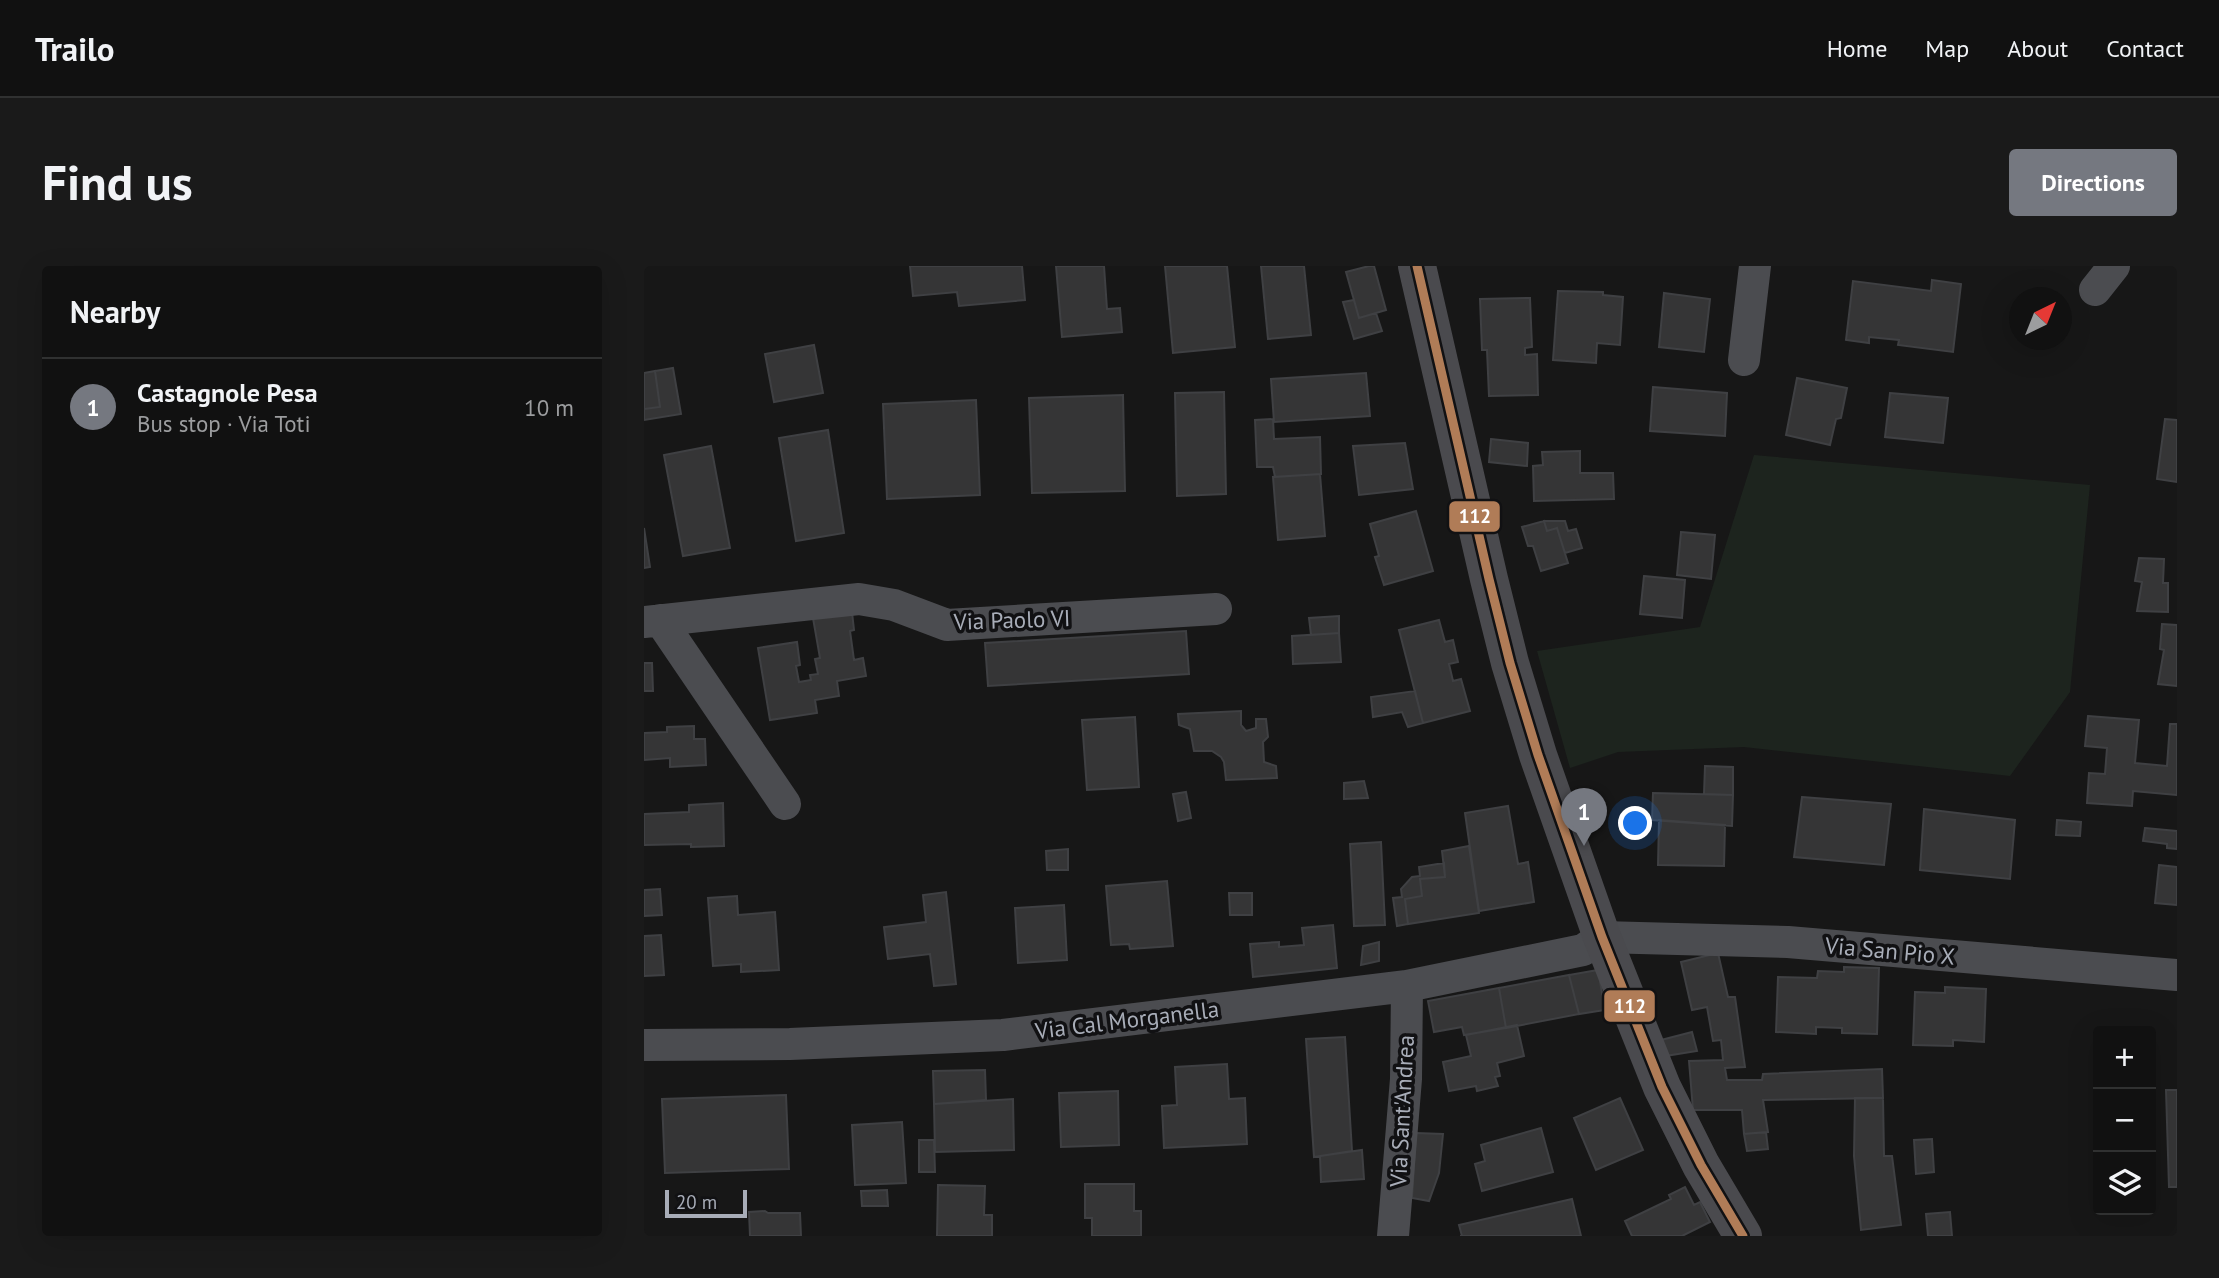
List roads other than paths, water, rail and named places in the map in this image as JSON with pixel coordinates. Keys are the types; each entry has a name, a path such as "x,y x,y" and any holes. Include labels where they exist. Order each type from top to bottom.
{"main road":[{"path":"1417,266 1510,663 1538,755 1602,937 1662,1087 1701,1165 1743,1236"}],"street":[{"path":"1744,360 1755,266"},
{"name":"Via Paolo VI","path":"652,621 859,599 894,605 947,625 1216,609"},
{"path":"652,621 785,804"},
{"name":"Via San Pio X","path":"1602,937 1788,942 2177,975"},
{"name":"Via Cal Morganella","path":"644,1045 790,1044 1003,1035 1407,986 1583,950 1602,937"},
{"name":"Via Sant'Andrea","path":"1393,1236 1406,1079 1407,986"}],"place":[{"name":"Castagnole Pesa","path":"1584,846"}]}
